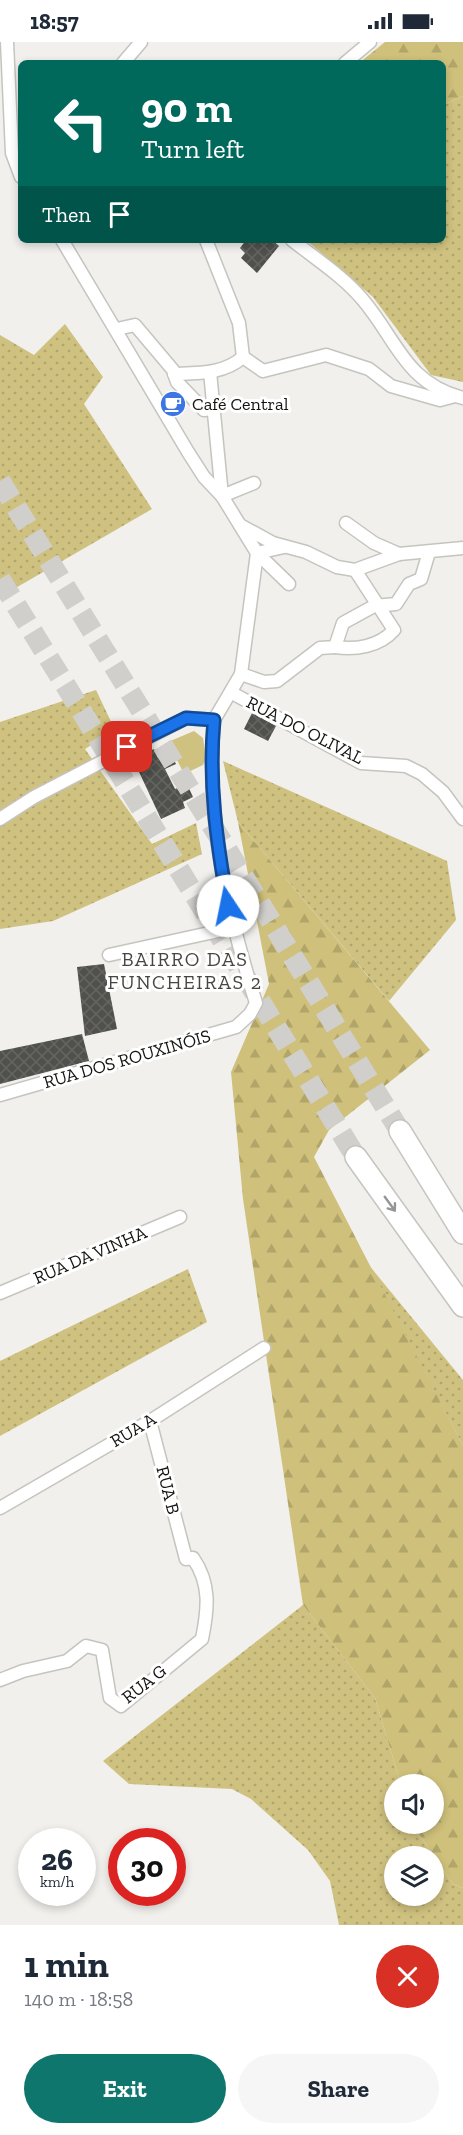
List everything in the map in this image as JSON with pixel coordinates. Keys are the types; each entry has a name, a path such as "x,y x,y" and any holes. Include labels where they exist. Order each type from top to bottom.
{"highway":[{"path":"400,1131 463,1233"},
{"path":"356,1157 463,1306"},
{"path":"439,1273 463,1323"}],"street":[{"path":"7,42 12,153 18,169"},
{"path":"126,60 141,42"},
{"path":"349,60 370,42"},
{"path":"0,59 8,74"},
{"path":"64,243 204,477 222,496 257,554 289,584"},
{"path":"207,243 239,323 243,357 263,371 326,355 369,369 381,380 400,389 440,400 459,397"},
{"path":"296,243 362,298 418,376 459,397"},
{"path":"117,329 135,325 174,374 177,382 204,410 212,409"},
{"path":"174,374 210,372 234,366 243,357"},
{"path":"210,372 222,496"},
{"path":"222,496 254,483"},
{"path":"237,523 273,543 306,552 337,567 355,570 399,554 463,548"},
{"path":"346,524 374,543 399,554"},
{"path":"257,554 286,546"},
{"path":"335,647 344,622 374,606 396,604 409,584 421,579 429,552"},
{"path":"109,955 232,928 216,839 211,753 214,720 242,674 257,554"},
{"path":"242,674 264,682 278,681 320,648 348,649 371,645 390,635 394,630 355,570"},
{"name":"RUA DO OLIVAL","path":"232,693 361,763 406,766 422,774 444,792 463,819"},
{"path":"0,819 34,797 186,718 214,720"},
{"name":"RUA DOS ROUXINÓIS","path":"0,1095 236,1027 250,1014 256,1003 232,928"},
{"name":"RUA DA VINHA","path":"0,1293 180,1217"},
{"name":"RUA A","path":"0,1508 150,1421 264,1348"},
{"name":"RUA B","path":"150,1421 186,1559"},
{"name":"RUA G","path":"0,1680 23,1671 67,1660 86,1646 102,1650 110,1698 122,1706 141,1686 202,1639 207,1594 202,1571 193,1558 186,1559"}],"shaded area":[{"path":"463,96 463,382 431,375 373,297 310,243 446,243 446,104"},
{"path":"65,324 103,377 84,404 152,509 0,597 0,335 34,355"},
{"path":"96,690 115,730 85,749 152,844 196,823 202,854 53,921 0,929 0,722"},
{"path":"194,731 203,738 206,757 203,765 184,774 168,742"},
{"path":"223,761 447,861 456,920 389,1001 238,822"},
{"path":"368,1264 463,1380 463,1446"},
{"path":"188,1269 207,1322 0,1436 0,1361"},
{"path":"303,1605 375,1698 398,1774 384,1774 384,1834 419,1834 427,1846 384,1846 384,1906 444,1906 444,1871 453,1884 463,1888 463,1925 339,1925 330,1881 308,1850 251,1799 232,1789 129,1784 103,1761"}],"green space":[{"path":"385,42 463,42 463,96 446,104 446,60 363,60"},
{"path":"238,822 430,1050 329,1130 314,1157 463,1446 463,1888 453,1884 444,1871 444,1846 427,1846 419,1834 444,1834 444,1774 398,1774 375,1698 303,1605 243,1199 231,1072 269,984"}],"building":[{"path":"244,243 276,243 279,246 257,273 241,258 245,253 240,248"},
{"path":"252,713 276,726 268,741 244,729"},
{"path":"154,749 158,758 170,752 176,764 165,769 175,789 187,784 193,797 183,802 185,808 161,819 133,759"},
{"path":"104,964 117,1029 85,1036 77,967"},
{"path":"82,1034 89,1061 0,1084 0,1051"}],"tunnel":[{"path":"0,481 400,1131"},
{"path":"0,579 356,1157"}],"place":[{"name":"Café Central","path":"173,404"}],"district":[{"name":"BAIRRO DAS FUNCHEIRAS 2","path":"185,970"}],"route":[{"path":"127,747 186,718 214,720 211,753 216,839 228,906"}]}
